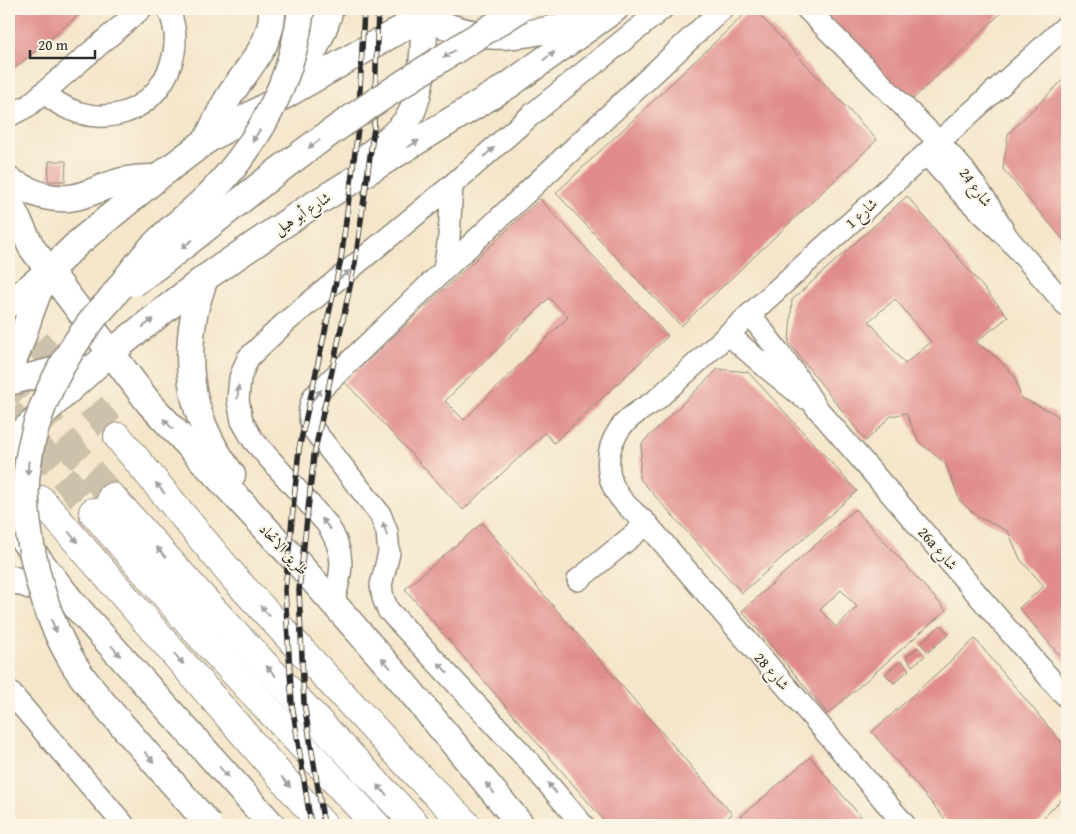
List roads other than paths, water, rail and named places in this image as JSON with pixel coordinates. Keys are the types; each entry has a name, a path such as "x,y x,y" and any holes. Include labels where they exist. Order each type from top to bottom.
{"highway":[{"path":"118,438 236,580 420,778 467,825"},
{"path":"41,500 323,825"},
{"path":"376,825 205,641 102,504 217,614 416,825"}],"main road":[{"path":"207,140 230,96 257,58 273,15 272,9"},
{"path":"209,825 102,701 76,667 54,627 30,546 26,504 28,463 37,424 51,386 93,319 157,242 210,193 233,168 256,137 277,98 290,62 298,33 301,9"},
{"path":"288,93 312,56 326,24 330,9"},
{"path":"109,300 185,246 278,171 341,125 405,81 520,9"},
{"path":"424,11 452,29 489,36 516,35 585,22 614,9"},
{"name":"شارع أبو هيل","path":"9,444 110,354 205,278 308,208 509,85 614,9"},
{"path":"9,304 49,271 78,243 157,178 207,140 424,11"},
{"path":"308,208 388,140 406,122 417,97 422,68 424,11"},
{"path":"9,180 44,196 60,199 92,194 122,181 137,178 157,178"},
{"name":"طريق الاتحاد","path":"9,202 32,248 148,403 333,602 402,681 521,825"},
{"path":"9,370 20,345 35,298 49,271"},
{"path":"205,278 194,314 190,354 192,392 203,426 220,459 297,562"},
{"path":"9,382 57,371 110,354"},
{"path":"9,522 72,602 272,825"},
{"path":"9,578 51,592 72,602"}],"street":[{"path":"9,116 28,106 141,9"},
{"path":"333,602 342,568 340,551 335,536 327,524 252,440 242,421 238,400 240,378 248,358 530,116 662,9"},
{"path":"583,825 525,757 388,610 383,598 381,585 389,553 387,532 380,514 313,429 309,418 309,407 314,396 444,270 722,9"},
{"name":"شارع 24","path":"807,9 932,148 976,185 1007,237 1067,306"},
{"path":"44,92 53,101 70,111 89,116 108,116 127,112 144,102 158,89 169,72 172,63 176,33 172,11"},
{"name":"شارع 1","path":"643,520 623,484 620,458 623,445 629,433 655,400 1067,25"},
{"path":"444,270 450,237 452,184"},
{"name":"26a شارع","path":"750,314 793,371 816,406 1064,697"},
{"name":"26a شارع","path":"728,334 783,382 816,406"},
{"path":"578,580 643,520"},
{"name":"شارع 28","path":"643,520 905,825"},
{"path":"9,691 124,825"}],"tunnel":[{"path":"9,310 118,437"},
{"path":"9,374 112,497"},
{"path":"9,412 93,512"},
{"path":"9,462 38,497"}],"railway":[{"path":"311,825 292,704 285,590 299,449 341,259 358,129 364,9"},
{"path":"324,825 304,703 299,590 314,455 355,263 374,128 378,9"}]}
